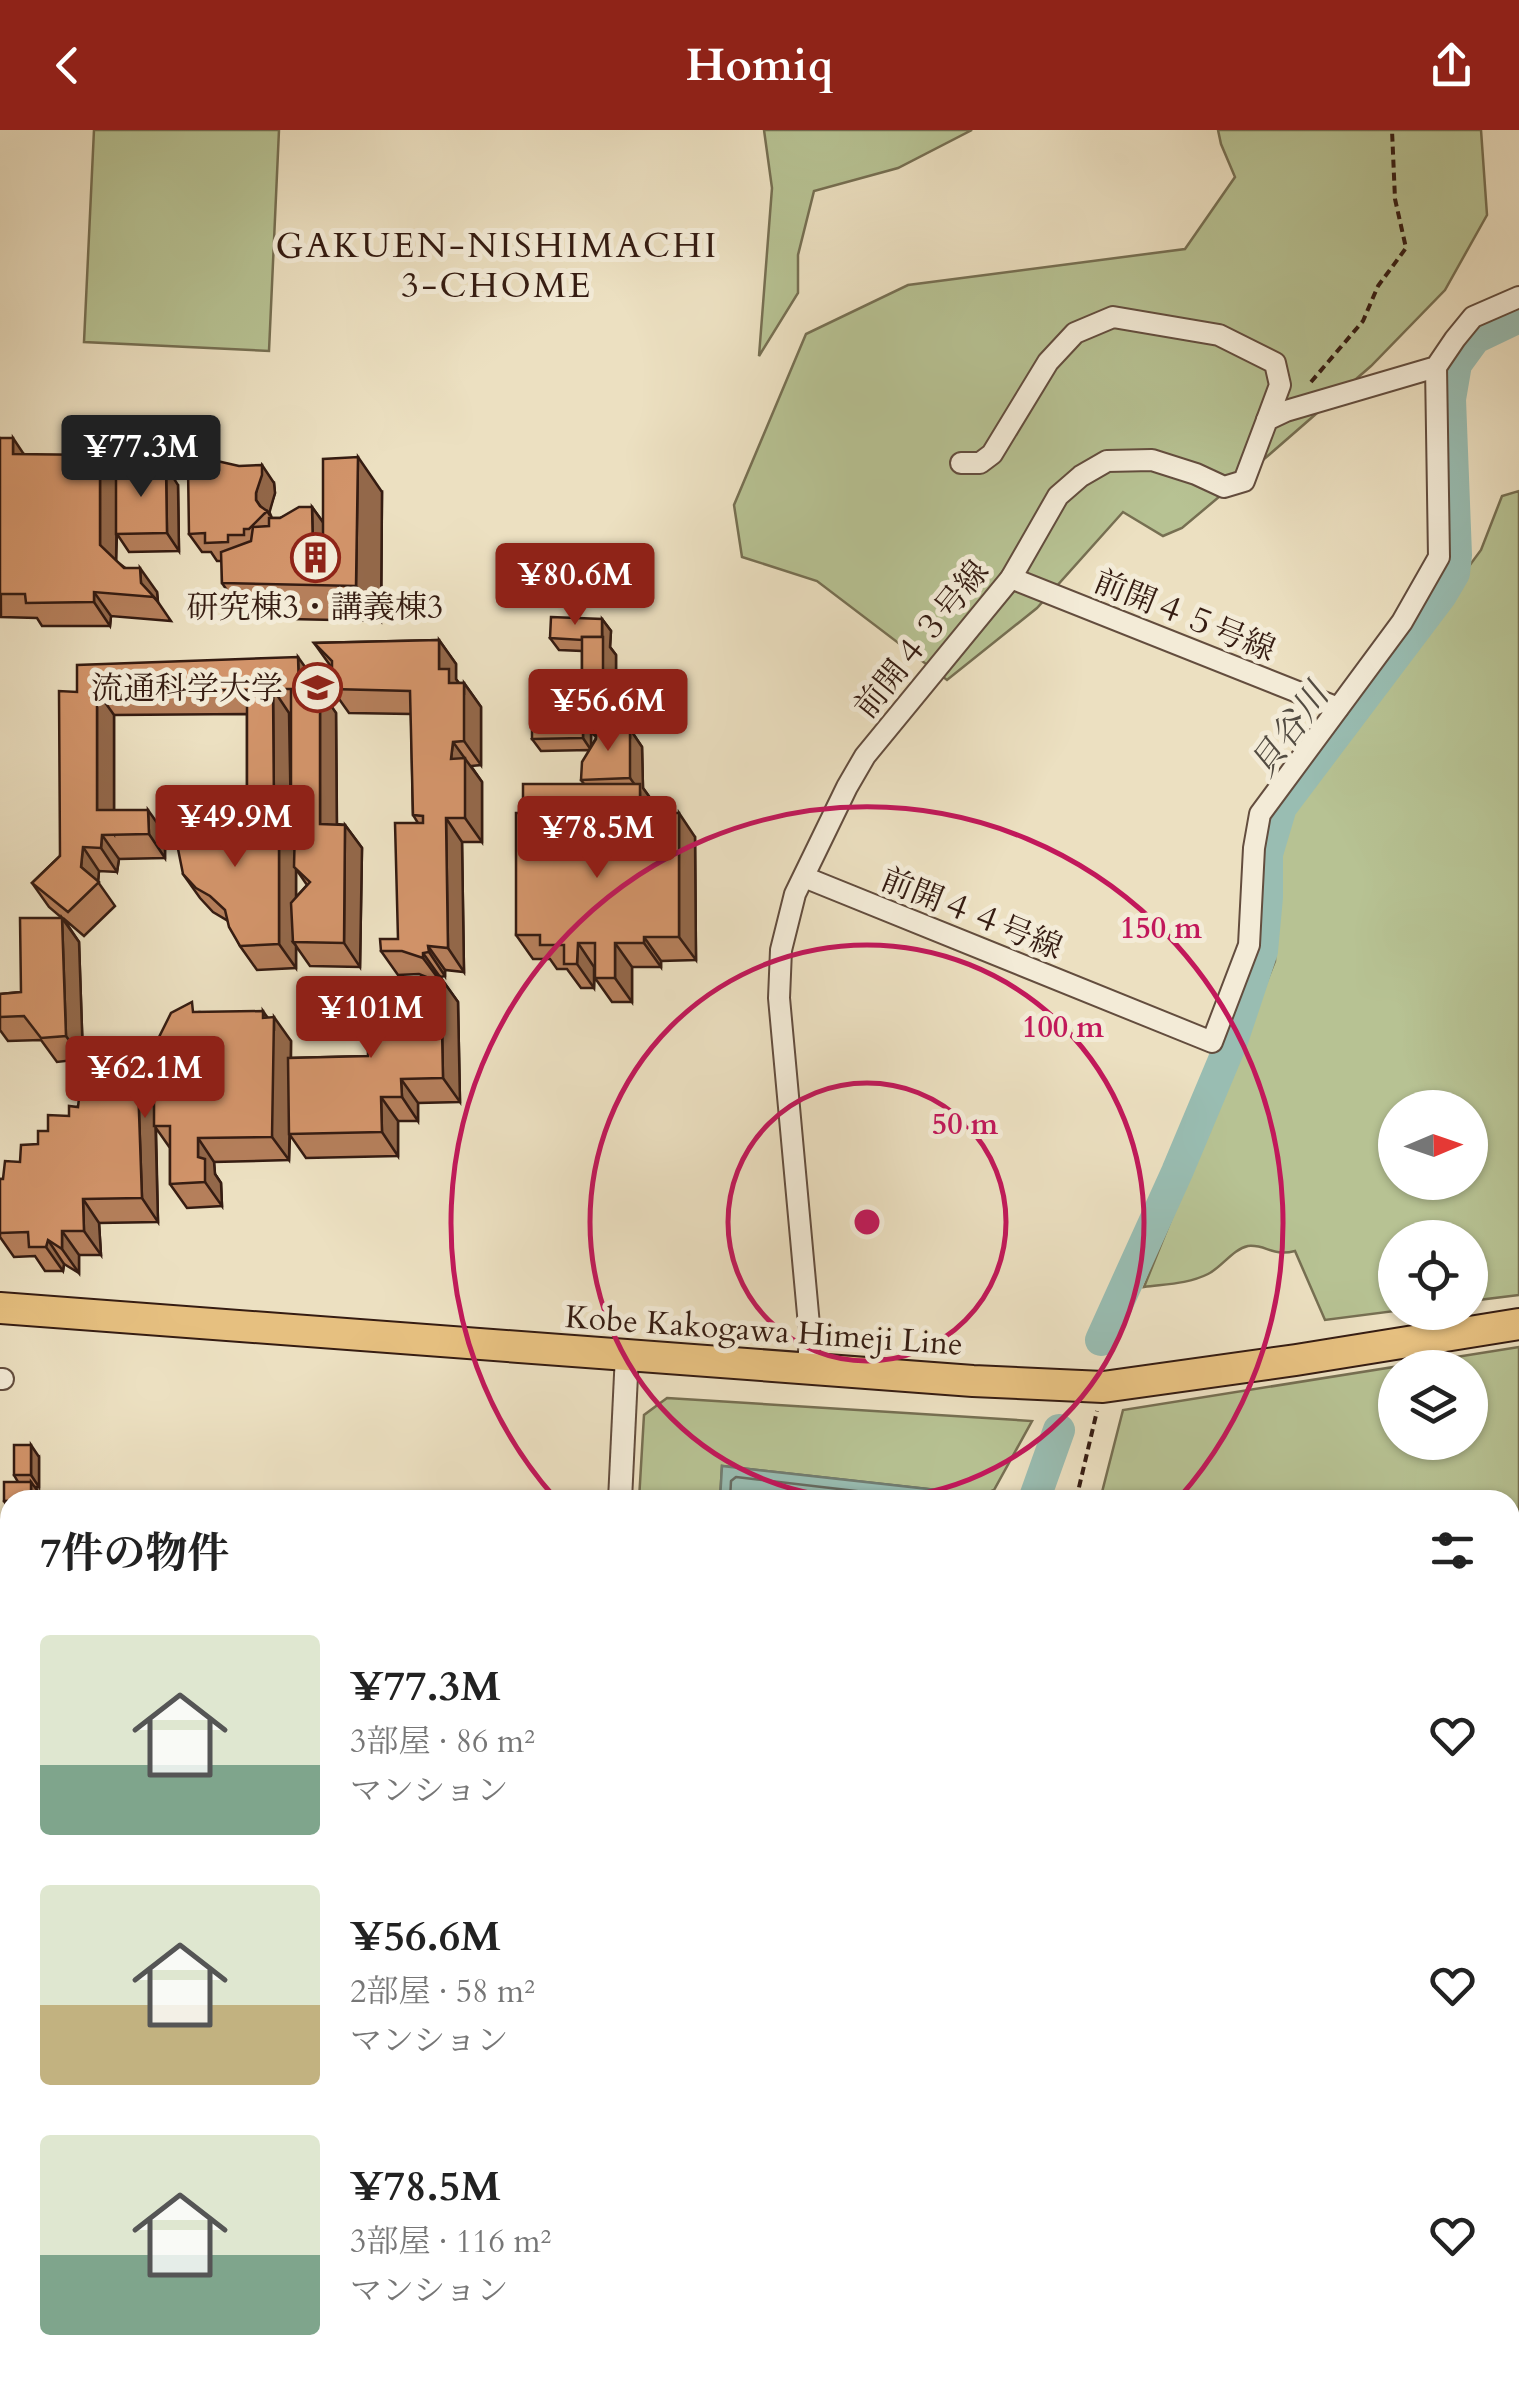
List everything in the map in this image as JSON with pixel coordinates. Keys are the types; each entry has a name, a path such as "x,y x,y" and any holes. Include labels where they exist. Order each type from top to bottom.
{"main road":[{"name":"Kobe Kakogawa Himeji Line","path":"0,1308 973,1381 1102,1387 1519,1324"}],"street":[{"path":"1267,420 1436,367 1474,317 1519,297"},
{"path":"961,463 980,463 992,454 1048,362 1075,333 1113,317 1219,335 1275,362 1280,385 1267,420"},
{"name":"前開４４号線","path":"804,877 1212,1042 1249,945 1254,848 1260,814 1402,622 1439,557 1436,367"},
{"name":"前開４３号線","path":"808,1367 810,1336 779,998 781,950 795,894 865,756 1011,578 1058,496 1080,476 1108,462 1152,460 1224,487 1244,481 1267,420"},
{"name":"前開４５号線","path":"1011,578 1338,708"},
{"path":"620,1490 627,1354"}],"path":[{"path":"1305,405 1305,390 1363,321 1378,286 1406,248 1395,199 1392,130"},
{"path":"1078,1490 1102,1387"}],"green space":[{"path":"94,130 279,130 269,351 84,342"},
{"path":"764,130 972,130 898,168 814,191 798,255 798,293 759,356 772,188"},
{"path":"1218,130 1481,130 1487,215 1445,290 1371,366 1270,454 1182,528 1163,536 1123,512 1037,608 947,680 817,581 742,557 734,505 806,334 908,285 1185,249 1235,177"},
{"path":"1519,491 1519,1295 1488,1299 1488,1220 1378,1220 1378,1313 1325,1320 1295,1251 1254,1246 1237,1251 1200,1277 1144,1287 1275,961 1275,852 1294,803 1481,550 1502,496"},
{"path":"1519,1347 1519,1490 1103,1490 1123,1410 1378,1369 1378,1460 1488,1460 1488,1352"},
{"path":"667,1398 1032,1421 994,1490 937,1490 722,1466 721,1490 640,1490 644,1415"}],"water":[{"path":"722,1466 937,1490 721,1490"}],"building":[{"path":"0,438 13,438 13,454 100,455 100,545 124,568 140,568 141,583 154,597 94,592 94,602 26,603 25,594 0,594"},
{"path":"358,457 356,586 222,583 221,552 251,541 253,527 269,526 269,518 280,518 299,507 312,507 313,549 323,550 323,459"},
{"path":"217,461 239,466 262,465 256,500 267,511 249,529 244,529 244,535 228,535 228,542 205,543 205,533 189,534 188,467 204,467"},
{"path":"166,466 167,533 116,534 116,467"},
{"path":"551,617 602,619 602,637 550,638"},
{"path":"582,637 603,637 603,718 582,718"},
{"path":"439,640 439,669 449,669 449,683 464,683 464,741 453,742 451,759 465,758 465,818 446,818 448,948 428,946 429,952 423,953 423,958 402,951 381,951 380,939 398,939 395,823 423,823 423,816 413,815 410,691 332,689 332,661 314,643"},
{"path":"298,657 299,689 320,689 320,824 345,825 344,943 293,942 291,903 310,882 294,867 295,824 272,824 272,812 291,812 291,689 273,689 274,809 247,807 247,690 97,691 97,810 148,810 149,834 102,835 101,848 83,847 81,867 99,882 68,912 32,883 60,856 59,691 77,692 77,665"},
{"path":"583,716 583,738 532,739 532,717"},
{"path":"620,721 620,728 630,729 630,778 581,780 582,762 596,739 597,722"},
{"path":"523,784 640,784 640,807 523,806"},
{"path":"246,810 247,827 279,826 279,944 240,946 225,910 183,874 177,844 181,811"},
{"path":"516,813 679,813 679,937 644,937 644,943 615,943 615,978 595,978 595,943 578,943 577,964 564,964 564,945 540,945 540,935 516,935"},
{"path":"20,918 62,918 66,1036 41,1038 24,1016 0,1017 0,994 21,992"},
{"path":"441,978 443,1078 401,1079 402,1097 381,1097 382,1132 289,1134 288,1058 368,1056 367,979"},
{"path":"192,1002 193,1012 263,1011 263,1018 274,1017 272,1137 198,1138 198,1157 205,1159 205,1182 170,1184 170,1126 154,1126 154,1083 138,1084 142,1198 83,1199 84,1231 62,1231 62,1249 48,1240 46,1247 29,1247 28,1232 0,1233 0,1179 5,1161 20,1162 21,1145 38,1144 38,1131 48,1131 48,1115 69,1116 69,1106 78,1107 79,1098 86,1097 89,1082 104,1081 105,1065 121,1066 154,1047 171,1013"},
{"path":"14,1445 31,1445 31,1475 14,1475"},
{"path":"4,1482 31,1482 31,1490 4,1490"}],"waterway":[{"name":"貝谷川","path":"1101,1340 1232,1041 1262,951 1267,854 1281,807 1454,573 1450,399 1456,364 1475,338 1519,317"},
{"name":"貝谷川","path":"1038,1490 1059,1430"}],"place":[{"name":"研究棟3・講義棟3","path":"315,557"},
{"name":"流通科学大学","path":"318,688"}],"district":[{"name":"GAKUEN-NISHIMACHI 3-CHOME","path":"497,265"}]}
